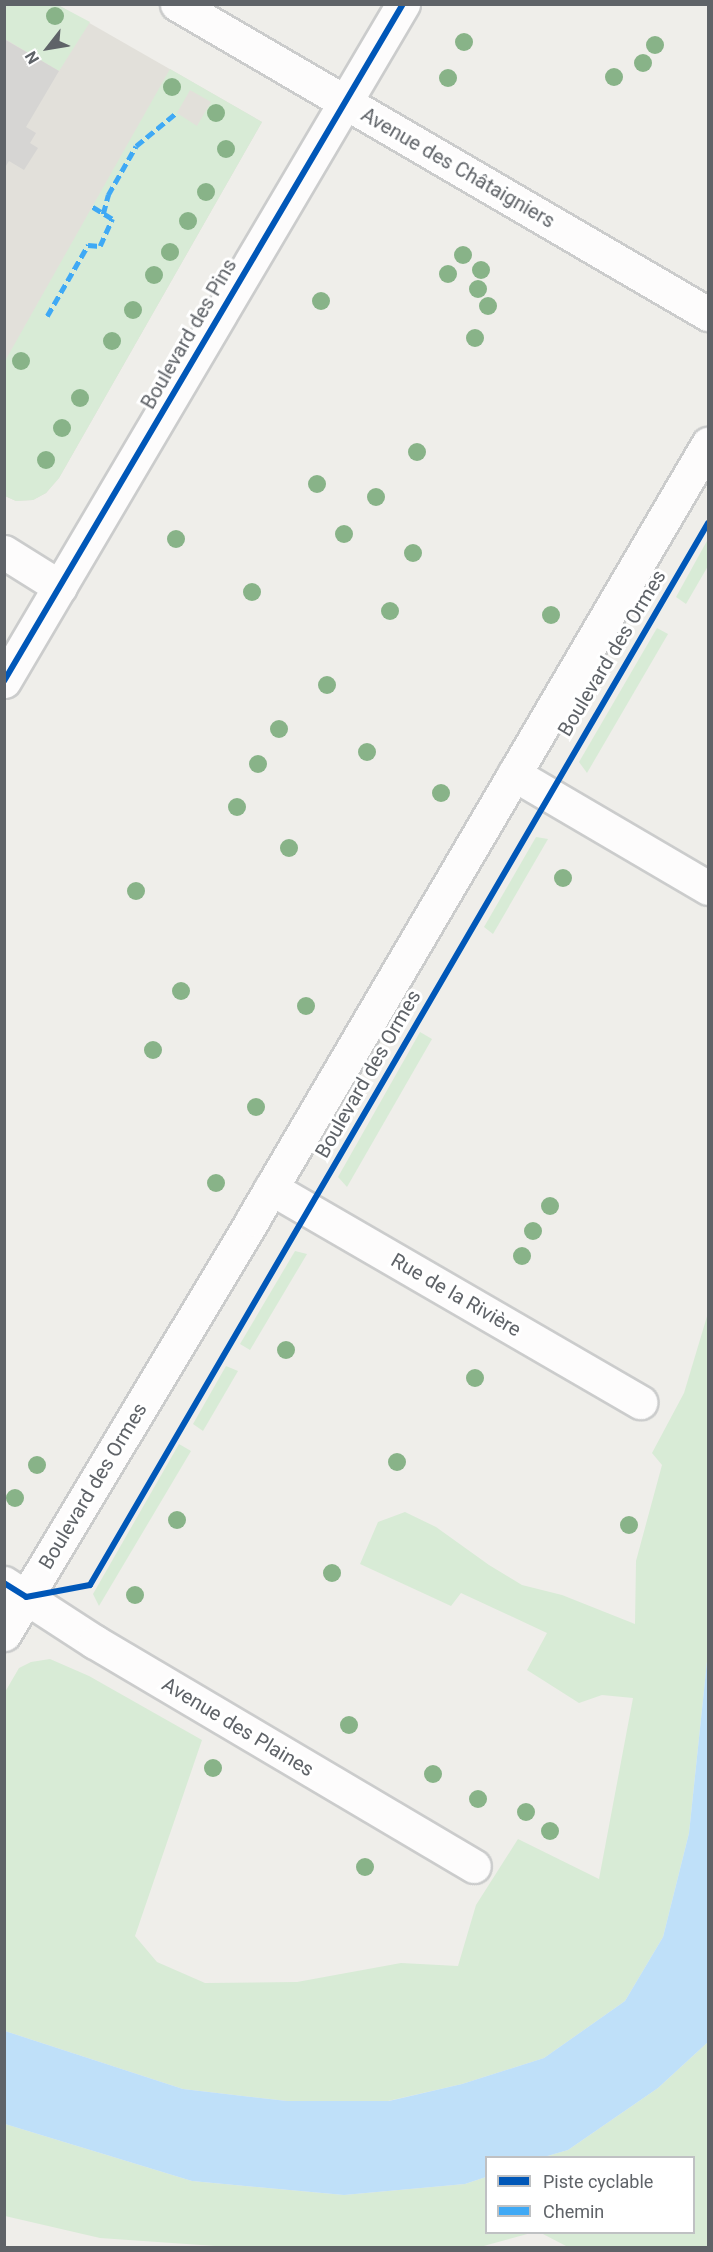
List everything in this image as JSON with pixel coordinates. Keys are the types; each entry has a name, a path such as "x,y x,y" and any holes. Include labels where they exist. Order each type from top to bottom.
{"street":[{"name":"Avenue des Châtaigniers","path":"177,4 708,314"},
{"name":"Boulevard des Pins","path":"4,681 403,4"},
{"name":"Boulevard des Ormes","path":"4,1634 15,1590 272,1188 708,444"},
{"path":"4,552 60,586"},
{"path":"514,774 708,888"},
{"name":"Rue de la Rivière","path":"272,1188 640,1402"},
{"name":"Avenue des Plaines","path":"15,1590 95,1642 474,1866"}],"shaded area":[{"path":"4,5 58,5 262,122 59,478 46,493 33,500 16,501 5,496"}],"green space":[{"path":"4,5 58,5 90,22 59,71 5,39"},
{"path":"170,69 262,122 59,478 46,493 33,500 16,501 5,496 5,361","holes":["190,90 211,102 197,126 177,113"]},
{"path":"708,539 708,566 686,604 676,597"},
{"path":"657,628 668,634 587,773 579,762"},
{"path":"536,837 548,839 493,934 484,927"},
{"path":"420,1032 432,1039 347,1187 338,1177"},
{"path":"295,1251 307,1254 250,1350 240,1344"},
{"path":"708,1313 708,1652 689,1833 663,1937 625,2001 544,2058 462,2084 388,2101 287,2101 183,2089 5,2031 5,1692 19,1668 31,1662 50,1659 89,1676 202,1740 135,1936 157,1962 205,1983 297,1982 401,1963 458,1966 476,1905 518,1839 599,1879 633,1698 602,1695 579,1703 527,1670 547,1633 461,1593 451,1606 360,1564 378,1522 405,1512 436,1527 489,1565 522,1585 562,1595 635,1624 636,1561 662,1465 652,1453 684,1393"},
{"path":"226,1366 238,1371 203,1431 193,1424"},
{"path":"179,1444 191,1451 99,1606 93,1594"},
{"path":"708,2042 708,2247 568,2247 543,2234 695,2234 695,2156 547,2156 568,2150 658,2088"},
{"path":"5,2124 192,2181 344,2195 465,2184 485,2177 485,2234 527,2234 480,2247 244,2248 100,2238 5,2216"}],"water":[{"path":"708,1652 708,2042 658,2088 568,2150 547,2156 485,2156 485,2177 465,2184 344,2195 192,2181 5,2124 5,2031 183,2089 287,2101 389,2101 462,2084 544,2058 625,2001 663,1937 689,1833"}],"building":[{"path":"4,39 59,71 26,127 36,133 30,143 38,148 24,170 9,161 4,169"}],"marked path":[{"path":"103,214 108,195 136,146 176,113"},
{"path":"47,316 88,245 100,246 112,219 92,207"}],"cycle path":[{"path":"4,681 403,4"},
{"path":"4,1583 26,1597 90,1585 708,523"}]}
